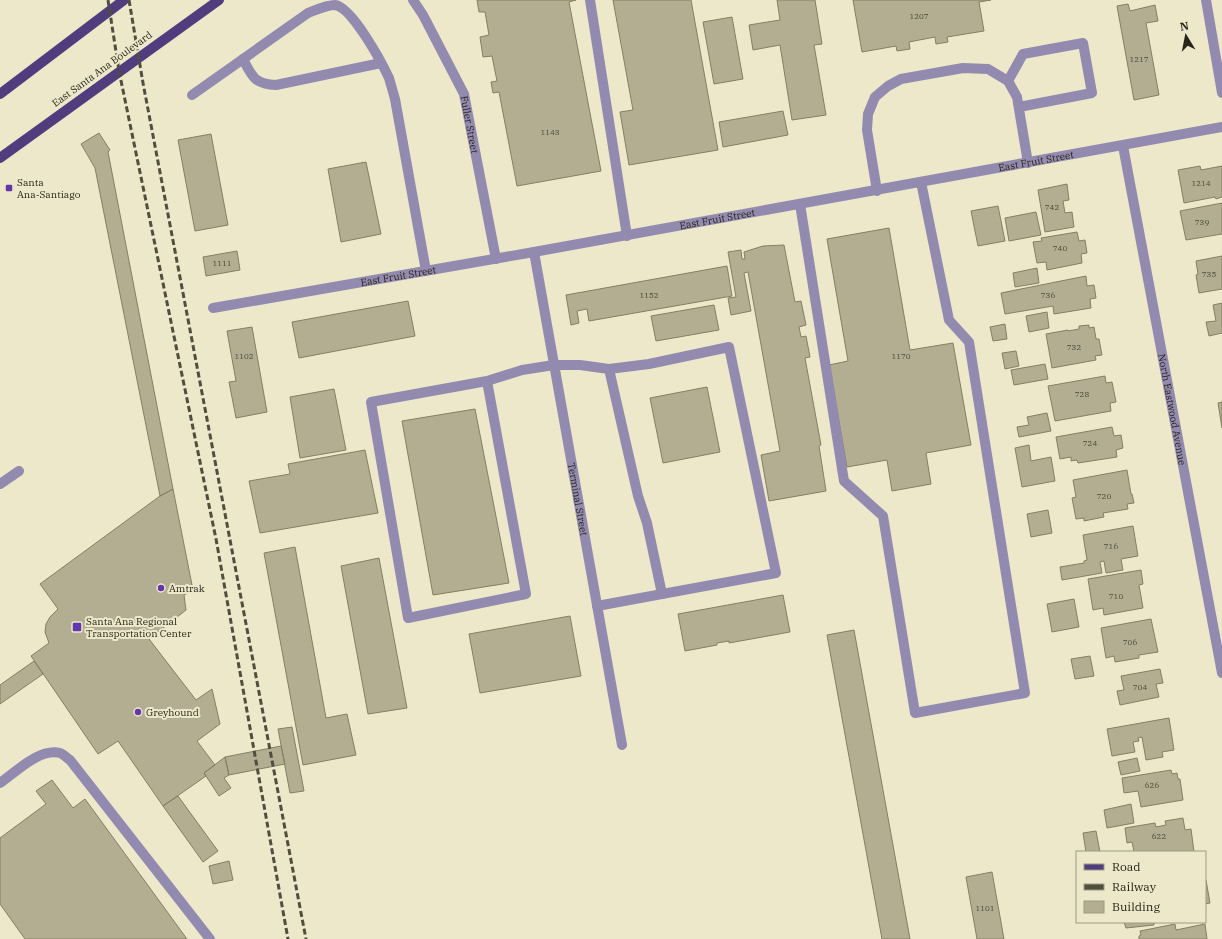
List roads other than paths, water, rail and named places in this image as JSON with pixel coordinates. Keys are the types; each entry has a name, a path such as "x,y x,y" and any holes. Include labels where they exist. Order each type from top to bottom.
{"main road":[{"path":"0,94 124,0"},
{"name":"East Santa Ana Boulevard","path":"0,158 218,0"}],"street":[{"name":"Fuller Street","path":"413,0 464,94 496,259"},
{"path":"590,0 627,236"},
{"path":"1206,0 1222,93"},
{"path":"192,95 308,13 336,5 346,11 356,23 381,63 389,79 395,99 426,271"},
{"path":"1008,81 1023,54 1082,43 1092,93 1019,107"},
{"path":"243,60 250,75 255,80 263,84 276,85 381,63"},
{"path":"877,190 867,130 868,114 875,97 888,86 901,79 963,68 988,69 1008,81 1017,97 1028,163"},
{"name":"East Fruit Street","path":"212,308 627,236 1222,127"},
{"name":"North Eastwood Avenue","path":"1123,146 1222,673"},
{"path":"800,204 844,481 882,516 915,713 923,712 1025,693 969,342 949,320 921,182"},
{"name":"Terminal Street","path":"534,252 622,745"},
{"path":"487,380 526,594 408,618 371,402 487,380 522,370 554,365 580,365 609,369 649,364 729,347 776,573 597,606"},
{"path":"609,369 638,496 647,523 662,594"},
{"path":"0,484 19,471"},
{"path":"0,783 35,757 48,753 60,754 70,760 210,939"}],"railway":[{"path":"108,0 119,71 216,539 288,939"},
{"path":"129,0 143,83 306,939"}],"place":[{"name":"Santa Ana-Santiago","path":"9,188"},
{"name":"Amtrak","path":"161,588"},
{"name":"Santa Ana Regional Transportation Center","path":"77,627"},
{"name":"Greyhound","path":"138,712"}]}
